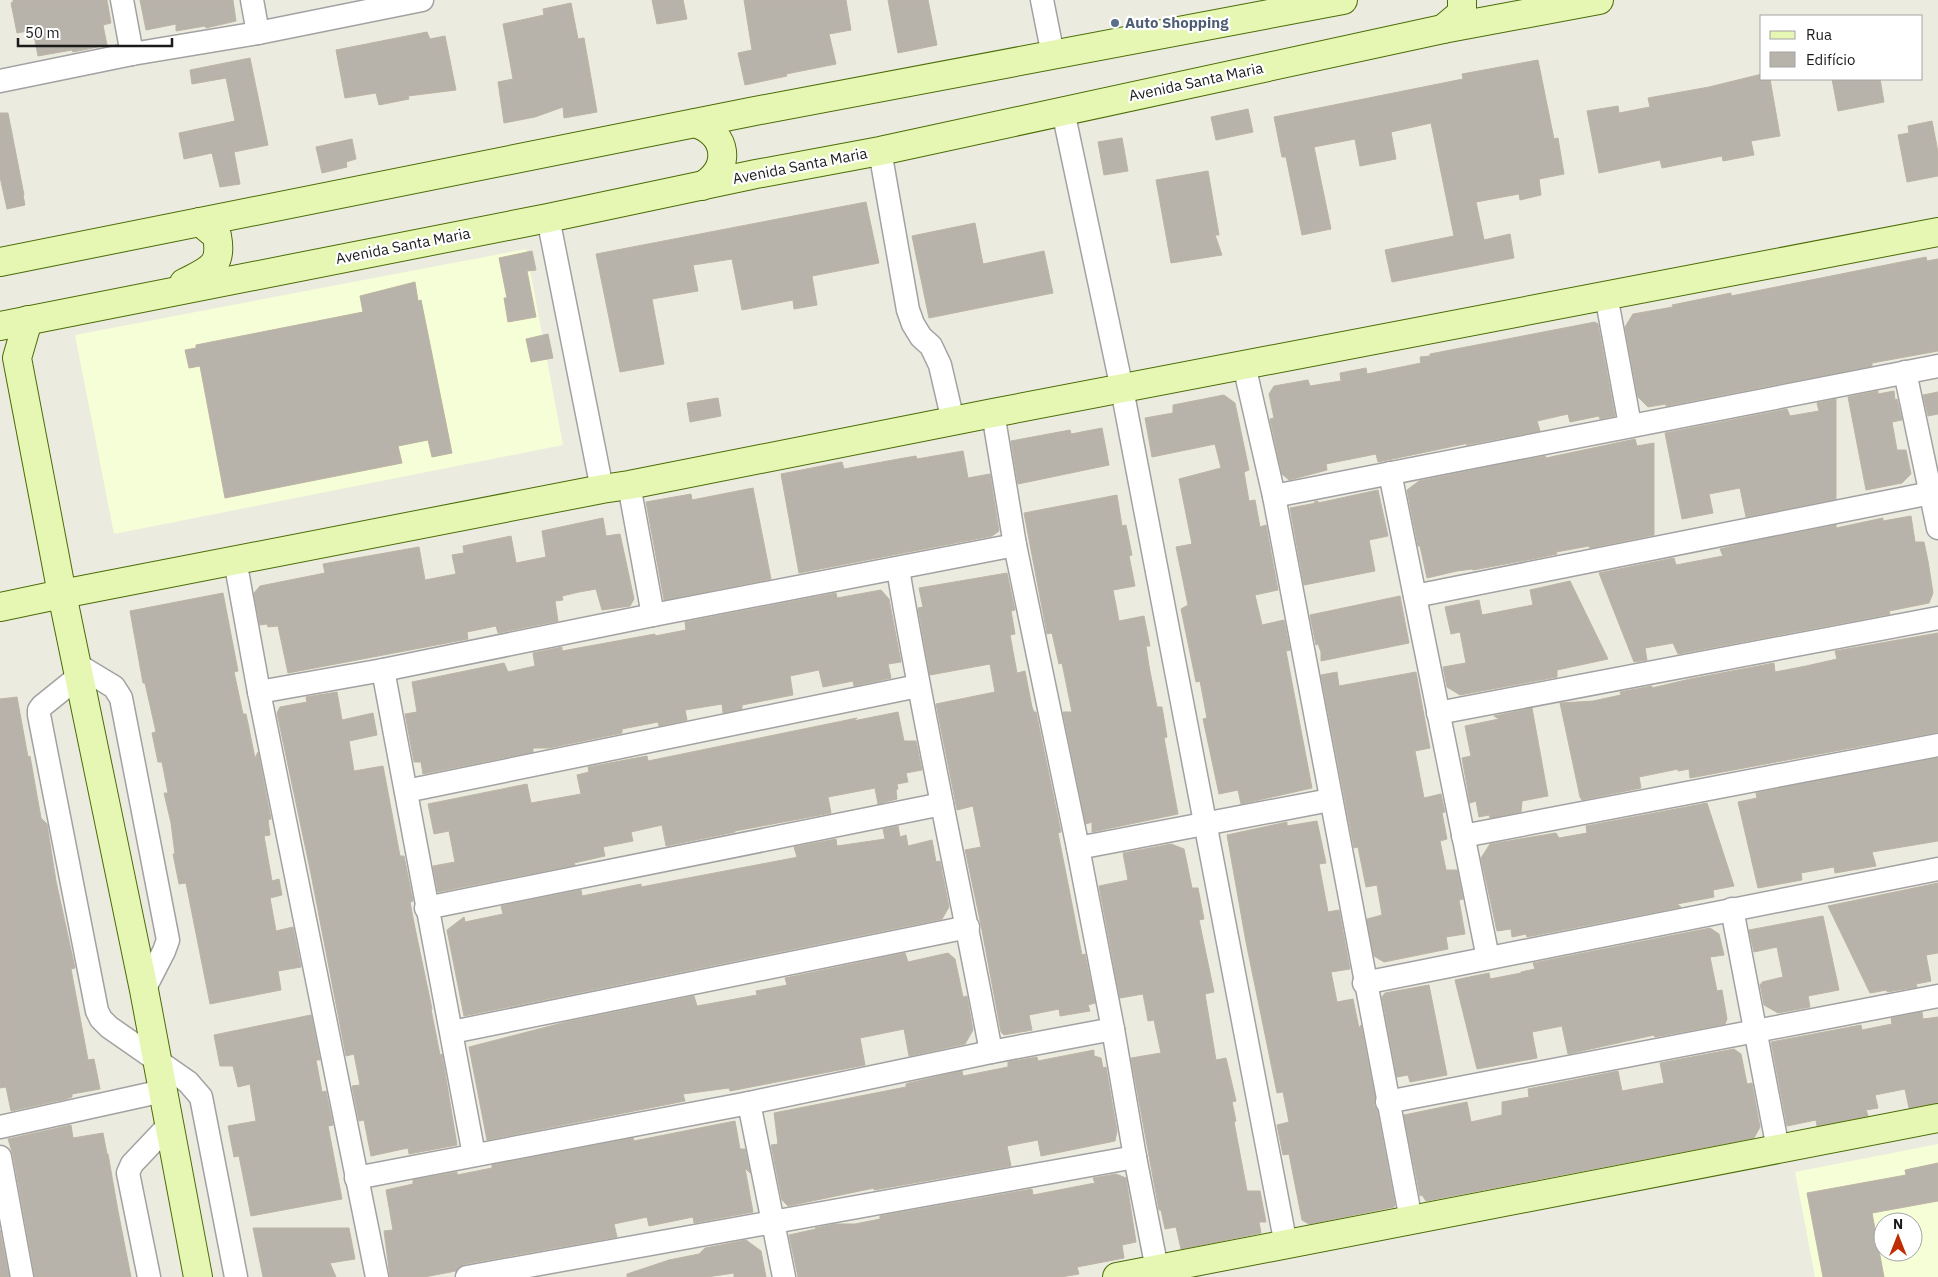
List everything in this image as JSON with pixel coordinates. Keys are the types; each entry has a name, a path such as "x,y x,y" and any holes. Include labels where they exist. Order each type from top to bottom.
{"street":[{"path":"122,0 132,54"},
{"path":"252,0 258,33"},
{"path":"0,81 132,54 258,33 422,0"},
{"path":"1042,0 1053,55"},
{"path":"0,262 750,112 1343,0"},
{"path":"1443,29 1462,13 1462,0"},
{"name":"Avenida Santa Maria","path":"0,326 167,291 548,218 756,174 880,151 1443,29 1599,0"},
{"path":"750,112 734,126 730,135 729,146 732,156 738,164 746,171 756,174"},
{"path":"1063,112 1122,389 1286,1245"},
{"path":"695,123 705,126 713,133 722,151 722,162 718,172 702,186"},
{"path":"880,151 908,310 913,324 921,337 931,346 940,365 952,421"},
{"path":"548,218 616,487 653,616"},
{"path":"167,291 212,268 216,262 219,252 217,236 200,222"},
{"path":"0,607 952,421 1938,232"},
{"path":"1606,295 1630,425"},
{"path":"28,320 9,352 62,594 144,990 198,1277"},
{"path":"1244,365 1274,496 1410,1220"},
{"path":"1274,496 1938,366"},
{"path":"1905,372 1938,528"},
{"path":"994,413 1015,546 1078,848 1157,1269"},
{"path":"1390,473 1488,958"},
{"path":"1414,596 1931,493"},
{"path":"259,692 382,670 1015,546"},
{"path":"235,560 259,692 377,1277"},
{"path":"898,569 918,686 968,927 991,1052"},
{"path":"1438,713 1938,618"},
{"path":"77,670 114,687 121,698 168,940 144,990"},
{"path":"77,670 42,706 39,710 39,715 97,1011 101,1019 109,1027 188,1082 201,1097 236,1277"},
{"path":"382,670 474,1155"},
{"path":"406,791 918,686"},
{"path":"1463,836 1938,745"},
{"path":"1078,848 1330,800"},
{"path":"426,908 942,804"},
{"path":"1364,983 1938,869"},
{"path":"1732,909 1778,1149"},
{"path":"452,1032 968,927"},
{"path":"1388,1102 1938,996"},
{"path":"356,1178 749,1103 991,1052 1113,1029"},
{"path":"0,1127 163,1091"},
{"path":"749,1103 784,1277"},
{"path":"1117,1277 1938,1118"},
{"path":"149,1277 128,1173 132,1164 169,1125"},
{"path":"0,1157 2,1180 22,1277"},
{"path":"467,1277 1135,1157"}],"shaded area":[{"path":"526,249 563,445 114,534 75,335"},
{"path":"1938,1144 1938,1277 1815,1277 1795,1172"}],"building":[{"path":"13,0 107,0 111,23 103,25 107,45 73,52 72,50 38,56 33,30 17,33 11,3"},
{"path":"140,0 233,0 236,21 206,28 205,26 176,31 176,24 146,30"},
{"path":"652,0 683,0 687,19 657,24"},
{"path":"744,0 846,0 851,30 829,34 836,64 745,85 738,53 752,50"},
{"path":"888,0 928,0 937,45 898,53"},
{"path":"571,3 578,39 584,38 597,112 564,118 563,107 535,117 504,123 498,82 513,79 503,24 544,15 543,9"},
{"path":"427,32 430,39 445,36 456,90 408,96 409,99 379,105 376,93 345,98 336,50"},
{"path":"250,58 268,145 234,152 240,184 220,187 212,153 184,159 179,133 235,121 226,78 192,84 190,70"},
{"path":"1538,60 1554,139 1558,138 1564,174 1539,179 1541,195 1520,200 1519,194 1476,202 1484,240 1510,234 1514,258 1392,282 1385,250 1454,236 1431,123 1391,132 1396,159 1360,166 1355,139 1314,147 1331,229 1302,235 1286,157 1282,157 1274,117 1463,79 1462,74"},
{"path":"1760,74 1760,80 1770,80 1780,136 1751,141 1754,155 1723,161 1722,156 1662,168 1660,160 1599,173 1587,111 1618,106 1619,113 1650,107 1648,98 1709,87"},
{"path":"1832,80 1880,80 1884,102 1838,111"},
{"path":"1248,109 1253,132 1216,140 1211,117"},
{"path":"0,113 8,113 25,205 7,209 0,177"},
{"path":"1932,121 1938,152 1938,176 1907,182 1898,135 1909,133 1908,126"},
{"path":"1122,138 1128,171 1104,175 1098,142"},
{"path":"352,139 356,159 346,162 347,167 322,173 316,147"},
{"path":"1208,171 1219,235 1215,235 1222,255 1171,263 1156,180"},
{"path":"866,202 879,263 812,276 817,305 794,309 793,300 742,310 732,259 693,265 698,291 652,299 664,364 620,372 596,254"},
{"path":"975,223 983,264 1044,251 1053,293 929,318 912,236"},
{"path":"532,251 536,270 527,271 536,317 508,322 504,298 507,298 499,258"},
{"path":"1926,257 1927,261 1938,259 1938,351 1872,363 1872,366 1666,406 1666,404 1648,407 1638,397 1625,327 1633,314 1673,307 1672,305 1731,293 1731,296"},
{"path":"415,282 418,301 421,300 452,453 432,457 428,440 398,446 402,463 225,498 200,366 189,368 185,350 196,348 196,345 363,312 360,296"},
{"path":"1595,322 1598,324 1615,416 1600,419 1599,416 1570,422 1568,414 1537,421 1540,431 1466,445 1469,443 1378,462 1376,454 1326,464 1327,470 1289,480 1282,474 1270,419 1274,418 1269,394 1274,386 1308,380 1310,386 1341,381 1340,373 1366,368 1367,374 1421,363 1420,357 1430,356 1430,354"},
{"path":"548,334 553,358 531,362 526,339"},
{"path":"1878,391 1878,394 1894,391 1902,420 1892,422 1897,450 1906,450 1911,474 1902,483 1866,490 1848,397"},
{"path":"1938,392 1938,414 1928,416 1923,395"},
{"path":"1224,395 1235,403 1249,470 1244,472 1249,501 1255,500 1260,527 1266,525 1278,590 1255,595 1262,625 1284,620 1290,650 1286,651 1312,788 1241,804 1238,790 1219,794 1203,719 1207,718 1200,681 1196,682 1181,609 1188,605 1176,547 1192,544 1179,479 1221,468 1215,444 1152,457 1145,418 1173,413 1173,405"},
{"path":"718,398 721,416 690,422 687,403"},
{"path":"1836,399 1836,499 1746,517 1740,488 1709,494 1713,513 1682,519 1665,433 1787,409 1790,416 1819,411 1817,403"},
{"path":"1102,428 1109,465 1018,484 1011,441 1070,430 1071,434"},
{"path":"1635,439 1637,446 1654,443 1654,535 1590,548 1589,546 1556,552 1557,554 1533,559 1473,570 1457,571 1427,578 1420,546 1418,546 1407,490 1419,481 1545,456 1546,458"},
{"path":"963,451 968,478 990,474 999,531 992,536 799,573 781,474 842,462 844,469 916,456 917,459"},
{"path":"753,488 771,579 664,600 646,502 691,494 692,500"},
{"path":"1378,490 1388,536 1369,540 1375,571 1304,585 1290,508"},
{"path":"1117,495 1122,526 1126,525 1132,555 1129,556 1135,586 1113,590 1119,621 1144,616 1150,646 1146,646 1149,666 1157,707 1162,707 1167,737 1164,738 1178,814 1092,832 1092,822 1086,824 1063,712 1072,712 1062,663 1059,664 1052,633 1047,634 1024,513"},
{"path":"1911,516 1915,542 1924,542 1928,561 1933,593 1929,603 1889,611 1890,614 1678,654 1673,643 1645,648 1647,660 1634,662 1599,573 1674,558 1676,565 1723,556 1720,549 1741,544 1836,525 1836,528 1883,518 1883,521"},
{"path":"603,518 606,536 620,534 634,599 630,606 602,610 596,589 579,592 562,596 563,600 555,601 558,621 498,633 496,626 467,632 468,639 288,673 278,626 268,627 267,624 260,625 254,593 260,586 325,573 323,564 419,547 425,580 456,574 452,555 464,553 463,546 511,536 516,563 546,557 542,531"},
{"path":"1007,573 1015,610 1011,611 1015,634 1010,635 1017,673 1025,671 1032,707 1034,712 1036,712 1061,832 1058,833 1082,955 1085,954 1095,1003 1088,1005 1090,1011 1060,1016 1059,1009 1029,1015 1032,1030 1004,1035 1001,1032 965,850 981,847 973,806 957,810 936,704 995,692 990,664 930,675 918,608 923,607 919,588"},
{"path":"1570,581 1608,659 1557,670 1557,677 1460,695 1447,687 1443,667 1466,663 1460,632 1451,634 1445,607 1479,600 1482,615 1533,605 1530,590"},
{"path":"881,590 889,599 901,662 888,664 891,678 854,686 853,681 823,687 819,670 790,676 793,695 742,705 742,709 723,713 722,704 685,710 687,720 659,726 658,722 622,729 622,733 549,748 533,748 533,752 423,774 421,762 414,762 405,714 417,712 412,682 504,663 508,672 535,666 533,653 562,647 562,651 686,630 685,622 836,593 837,598"},
{"path":"223,593 238,671 234,672 243,714 246,714 255,758 258,752 271,819 268,820 270,835 264,836 272,881 279,879 282,895 270,898 276,931 293,927 301,967 278,971 281,990 210,1004 186,883 179,884 173,854 175,854 171,823 164,793 168,793 162,762 158,762 152,733 156,732 145,683 143,683 130,611"},
{"path":"1400,596 1409,643 1321,661 1321,652 1318,644 1316,645 1310,615"},
{"path":"1938,633 1938,732 1690,778 1689,769 1678,771 1678,769 1639,777 1641,788 1582,800 1580,797 1560,703 1593,701 1621,695 1620,692 1652,686 1652,688 1774,663 1775,672 1837,659 1835,651"},
{"path":"1337,672 1339,686 1416,672 1430,748 1415,751 1424,798 1441,794 1445,812 1442,813 1447,839 1440,841 1446,870 1457,870 1463,899 1459,900 1465,934 1446,937 1448,949 1384,962 1374,956 1367,919 1382,915 1377,885 1366,887 1358,847 1354,848 1321,675"},
{"path":"337,692 342,720 373,713 377,735 349,741 354,771 383,766 400,856 404,856 413,901 410,902 440,1055 442,1054 457,1145 409,1154 408,1148 371,1156 364,1120 359,1121 352,1086 360,1085 354,1054 346,1056 311,874 277,713 280,707 307,702 306,697"},
{"path":"17,697 41,818 47,824 56,881 75,968 71,969 88,1060 94,1059 100,1089 72,1094 72,1097 66,1099 11,1111 6,1087 0,1088 0,699"},
{"path":"1532,708 1548,796 1522,801 1521,812 1490,818 1489,815 1479,817 1476,801 1470,803 1462,758 1471,756 1465,726 1499,719 1494,716"},
{"path":"898,712 904,741 916,741 922,770 906,773 908,782 897,784 897,799 878,804 875,788 828,797 831,813 666,846 662,825 631,832 633,841 603,847 605,856 574,863 575,865 438,892 433,866 455,862 449,831 434,834 428,804 527,784 531,803 581,794 577,775 589,772 588,767 647,756 648,761 857,718 853,721"},
{"path":"1938,758 1938,841 1872,852 1876,866 1835,873 1834,867 1801,873 1802,880 1758,888 1738,802 1757,798 1756,793"},
{"path":"1707,803 1734,886 1713,890 1714,897 1677,904 1681,907 1527,937 1526,934 1512,937 1511,929 1497,931 1481,858 1490,844 1556,833 1559,838 1587,833 1586,826"},
{"path":"1317,821 1326,863 1319,864 1328,912 1339,910 1350,969 1331,972 1337,1002 1353,999 1359,1028 1361,1025 1375,1098 1374,1105 1377,1110 1395,1205 1394,1207 1309,1224 1302,1220 1289,1154 1283,1155 1277,1125 1289,1122 1283,1092 1277,1093 1246,942 1227,835 1287,822 1287,826"},
{"path":"898,826 900,837 906,835 908,846 932,840 936,862 940,861 949,907 942,919 464,1016 447,930 464,917 465,922 503,914 501,906 581,890 582,896 641,884 641,887 793,858 797,857 794,847 836,839 837,846 885,839 883,829"},
{"path":"1171,844 1184,849 1192,888 1198,888 1204,919 1199,920 1214,992 1205,994 1216,1060 1226,1058 1236,1101 1232,1102 1236,1121 1234,1122 1247,1191 1260,1191 1266,1222 1259,1222 1261,1233 1181,1249 1176,1227 1165,1229 1161,1210 1159,1210 1131,1058 1161,1053 1154,1020 1148,1021 1143,994 1120,998 1099,886 1128,880 1123,853"},
{"path":"1938,883 1938,953 1926,955 1931,981 1916,984 1917,987 1870,993 1828,906"},
{"path":"1823,916 1839,990 1808,996 1810,1007 1778,1013 1764,1005 1760,984 1783,977 1777,947 1754,952 1749,930"},
{"path":"1710,928 1719,934 1724,955 1710,957 1717,991 1722,990 1727,1019 1725,1024 1655,1037 1654,1035 1568,1054 1562,1026 1532,1032 1537,1058 1477,1069 1455,980 1489,973 1490,979 1521,973 1535,969 1533,963"},
{"path":"905,953 908,962 948,953 955,959 963,997 967,996 973,1030 965,1044 909,1056 904,1029 860,1038 865,1065 730,1091 729,1088 683,1094 685,1101 487,1140 469,1047 566,1022 694,996 697,1006 757,995 756,991 787,985 785,978"},
{"path":"1429,985 1447,1075 1410,1082 1408,1075 1397,1077 1382,997 1385,993"},
{"path":"1922,1012 1923,1019 1938,1017 1938,1103 1909,1108 1905,1089 1875,1095 1878,1108 1866,1110 1868,1116 1817,1126 1816,1120 1787,1126 1771,1042 1861,1025 1862,1030 1892,1024 1891,1018"},
{"path":"311,1015 320,1060 316,1060 322,1092 326,1091 333,1125 328,1126 342,1199 251,1216 239,1156 234,1157 228,1126 256,1121 250,1084 238,1087 233,1066 220,1066 214,1035"},
{"path":"1734,1049 1741,1054 1747,1084 1752,1083 1760,1127 1754,1138 1426,1201 1422,1195 1420,1196 1404,1115 1467,1102 1471,1122 1502,1115 1502,1102 1529,1097 1528,1089 1618,1071 1622,1091 1664,1083 1660,1063"},
{"path":"1094,1050 1094,1056 1101,1058 1103,1068 1106,1067 1117,1131 1115,1141 1041,1156 1038,1140 1007,1146 1011,1166 874,1190 874,1188 788,1206 782,1200 771,1145 778,1144 774,1113 906,1087 906,1084 909,1083 962,1071 963,1076 1008,1067 1008,1062 1037,1057 1038,1061"},
{"path":"735,1121 740,1149 745,1149 750,1173 745,1168 753,1212 694,1223 693,1217 649,1226 647,1217 614,1224 617,1237 465,1264 456,1271 424,1277 390,1277 384,1231 393,1230 386,1190 413,1184 413,1180 457,1172 457,1175 492,1168 492,1165 633,1138 634,1141"},
{"path":"71,1125 73,1138 103,1133 131,1277 35,1277 13,1155 8,1139"},
{"path":"1938,1163 1938,1201 1872,1213 1873,1262 1881,1262 1884,1277 1823,1277 1807,1193 1906,1175 1905,1170"},
{"path":"1116,1174 1126,1178 1136,1242 1122,1245 1124,1258 1077,1267 1079,1274 1061,1277 798,1277 789,1235 835,1224 855,1224 880,1219 880,1216 1032,1189 1033,1195 1095,1183 1093,1178"},
{"path":"253,1228 349,1228 355,1259 330,1263 336,1277 263,1277"},
{"path":"0,1230 9,1277 0,1277"},
{"path":"746,1240 761,1251 766,1277 734,1277 734,1273 707,1277 627,1277 627,1274 669,1260 699,1254 705,1248"}],"place":[{"name":"Auto Shopping","path":"1115,23"}]}
